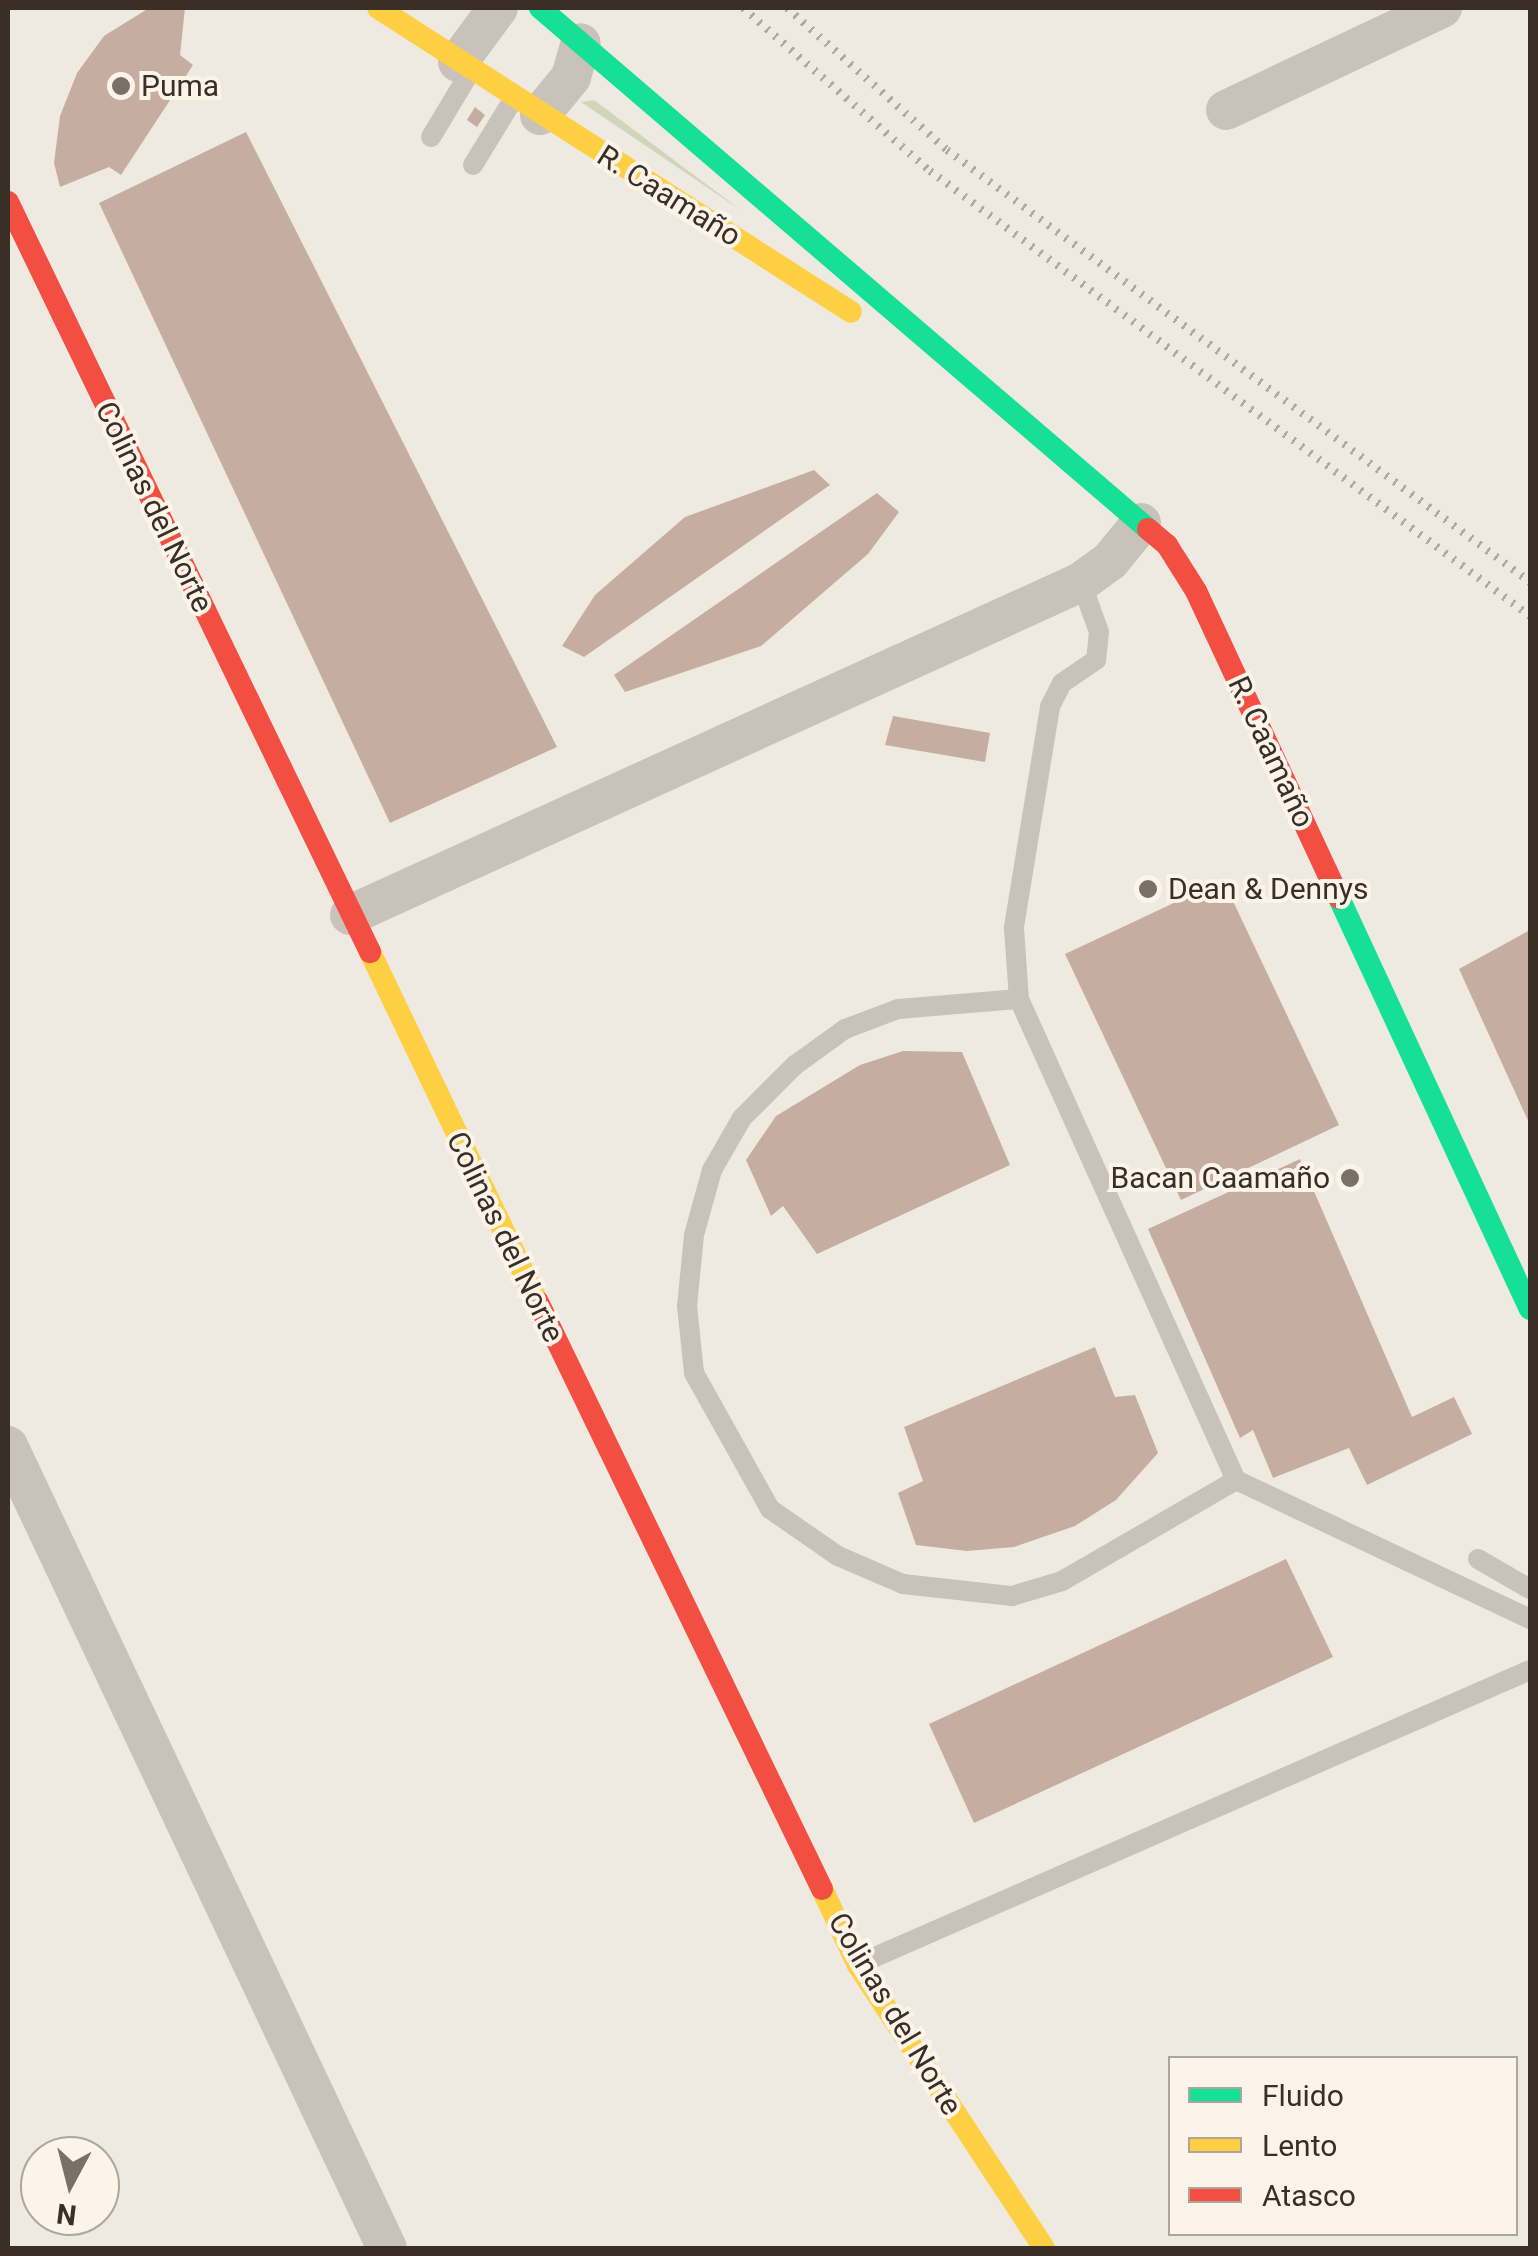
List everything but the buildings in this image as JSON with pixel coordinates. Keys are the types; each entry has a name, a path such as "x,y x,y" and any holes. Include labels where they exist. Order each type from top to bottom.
{"street":[{"name":"R. Caamaño","path":"378,8 527,107 1012,414"},
{"path":"465,66 498,8"},
{"name":"R. Caamaño","path":"540,8 1167,545 1196,591 1530,1309"},
{"path":"1226,110 1442,8"},
{"path":"527,107 570,78 581,43"},
{"name":"Colinas del Norte","path":"8,202 858,1965 1044,2248"},
{"path":"350,915 1082,582 1110,561 1141,523"},
{"path":"8,1446 387,2248"}],"lane":[{"path":"430,137 465,66"},
{"path":"473,165 527,107"},
{"path":"1082,582 1099,632 1096,660 1062,683 1050,707 1014,928 1019,999 1236,1480 1530,1619"},
{"path":"1019,999 898,1009 846,1029 795,1065 742,1118 712,1170 694,1235 687,1306 694,1373 770,1508 838,1556 902,1584 1012,1596 1046,1586 1116,1554 1236,1480"},
{"path":"1478,1559 1530,1589"},
{"path":"858,1965 1530,1670"}],"green space":[{"path":"594,100 742,211 581,102"}],"railway":[{"path":"743,8 930,171 1530,616"},
{"path":"787,8 947,150 1530,582"}],"traffic: fast":[{"path":"540,8 1148,529"},
{"path":"1339,898 1530,1309"}],"traffic: slow":[{"path":"378,8 851,312"},
{"path":"370,952 538,1302"},
{"path":"822,1889 858,1965 1044,2248"}],"traffic: jam":[{"path":"8,202 370,952"},
{"path":"1148,529 1167,545 1196,591 1339,898"},
{"path":"538,1302 822,1889"}],"place":[{"name":"Puma","path":"121,86"},
{"name":"Dean & Dennys","path":"1148,889"},
{"name":"Bacan Caamaño","path":"1350,1178"}]}
